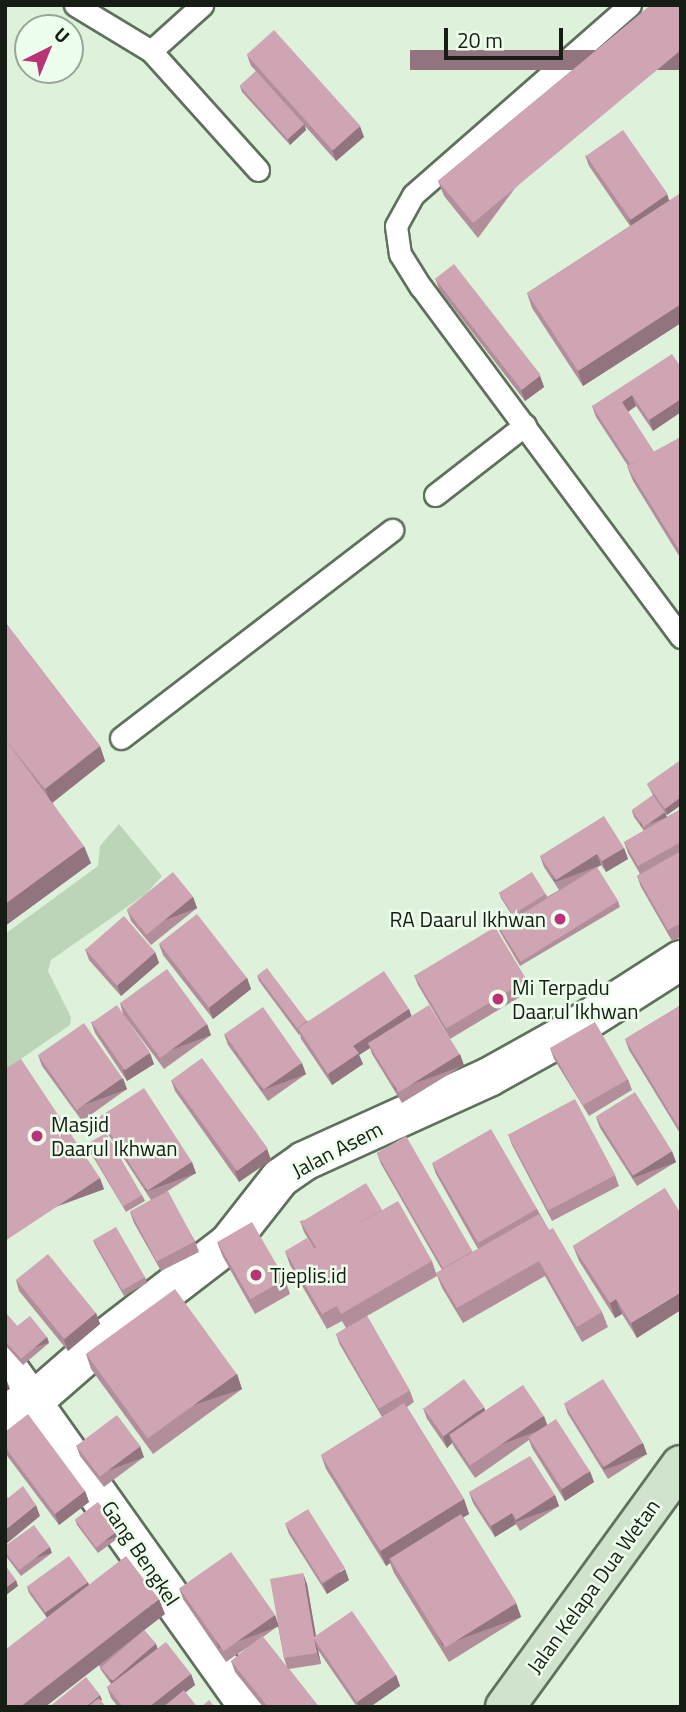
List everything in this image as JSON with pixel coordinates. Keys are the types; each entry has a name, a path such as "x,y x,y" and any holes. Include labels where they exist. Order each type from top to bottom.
{"street":[{"name":"Jalan Asem","path":"18,1414 229,1243 281,1178 304,1161 489,1077 681,960"},
{"name":"Gang Bengkel","path":"5,1364 18,1414 249,1707"},
{"name":"Jalan Kelapa Dua Wetan","path":"505,1707 681,1465"}],"lane":[{"path":"75,5 151,51 257,170"},
{"path":"151,51 202,5"},
{"path":"630,5 413,195 396,226 400,254 681,637"},
{"path":"435,495 525,425"},
{"path":"121,738 392,530"}],"green space":[{"path":"119,824 162,876 147,893 51,960 48,971 71,1017 70,1025 5,1070 5,934 98,866 100,846"}],"building":[{"path":"651,5 681,5 681,50 473,223 438,181"},
{"path":"274,30 360,126 333,151 247,55"},
{"path":"256,71 304,125 288,139 240,86"},
{"path":"623,130 668,194 631,220 586,156"},
{"path":"681,193 681,304 578,371 527,293"},
{"path":"454,264 541,375 522,390 435,279"},
{"path":"672,354 681,367 681,399 649,420 632,395 622,402 654,452 630,464 592,406"},
{"path":"681,437 681,553 627,466"},
{"path":"5,622 100,746 45,789 5,739"},
{"path":"5,739 84,846 5,904"},
{"path":"681,760 681,797 665,809 647,784"},
{"path":"653,795 665,812 644,827 632,810"},
{"path":"681,809 681,842 638,866 624,842"},
{"path":"604,816 624,848 602,861 597,854 556,880 540,856"},
{"path":"681,851 681,923 668,930 637,876"},
{"name":"RA Daarul Ikhwan","path":"597,867 618,901 521,962 499,928"},
{"path":"173,872 193,897 147,935 126,910"},
{"path":"532,872 546,894 513,915 499,893"},
{"path":"197,914 247,978 209,1007 159,944"},
{"path":"124,916 155,952 117,986 86,949"},
{"path":"495,927 527,980 446,1029 414,975"},
{"path":"267,968 307,1021 297,1028 257,975"},
{"path":"167,969 207,1024 160,1058 120,1003"},
{"path":"384,971 409,1009 353,1046 359,1053 328,1074 298,1028"},
{"path":"117,1005 150,1053 125,1070 92,1023"},
{"path":"429,1005 460,1054 399,1092 368,1043"},
{"path":"681,1005 681,1131 625,1039"},
{"path":"263,1007 302,1063 264,1090 224,1034"},
{"path":"595,1022 628,1079 583,1105 550,1048"},
{"path":"84,1023 122,1078 77,1110 38,1055"},
{"path":"202,1058 268,1149 237,1171 171,1080"},
{"name":"Masjid Daarul Ikhwan","path":"21,1059 100,1178 5,1241 5,1069"},
{"path":"144,1088 192,1162 147,1191 100,1117"},
{"path":"635,1092 672,1151 633,1176 596,1116"},
{"path":"575,1099 615,1175 548,1211 508,1135"},
{"path":"491,1129 537,1209 478,1243 432,1163"},
{"path":"106,1133 142,1195 123,1206 87,1144"},
{"path":"406,1136 472,1251 443,1268 377,1153"},
{"path":"366,1183 382,1210 317,1249 301,1222"},
{"path":"665,1188 681,1214 681,1292 631,1323 616,1299 610,1303 573,1246"},
{"path":"168,1191 195,1241 157,1262 130,1211"},
{"path":"398,1201 432,1261 341,1314 337,1306 322,1314 285,1251 307,1238 314,1249"},
{"path":"539,1214 549,1230 553,1228 602,1312 577,1327 539,1261 457,1308 436,1273"},
{"name":"Tjeplis.id","path":"252,1222 285,1279 250,1299 217,1242"},
{"path":"116,1227 145,1277 122,1290 93,1240"},
{"path":"48,1254 96,1313 64,1339 16,1280"},
{"path":"175,1289 237,1374 148,1439 86,1354"},
{"path":"5,1312 17,1326 30,1316 47,1337 21,1359 5,1341"},
{"path":"367,1316 410,1390 379,1408 336,1334"},
{"path":"464,1379 484,1407 444,1436 424,1408"},
{"path":"603,1379 643,1443 604,1467 564,1403"},
{"path":"523,1385 544,1416 470,1465 449,1435"},
{"path":"404,1403 464,1499 381,1551 321,1455"},
{"path":"28,1414 85,1491 55,1514 5,1447 5,1432"},
{"path":"117,1415 140,1446 100,1477 76,1446"},
{"path":"556,1419 590,1471 562,1489 528,1437"},
{"path":"530,1456 555,1495 516,1520 512,1513 491,1526 469,1492"},
{"path":"23,1486 36,1505 5,1530 5,1494 8,1498"},
{"path":"98,1502 119,1530 96,1547 75,1519"},
{"path":"308,1509 345,1568 322,1583 285,1523"},
{"path":"461,1514 517,1603 445,1648 390,1559"},
{"path":"34,1525 50,1547 19,1570 5,1552 5,1546"},
{"path":"231,1552 275,1615 224,1651 179,1588"},
{"path":"69,1556 88,1582 46,1612 27,1587"},
{"path":"126,1556 159,1599 20,1707 5,1707 5,1650"},
{"path":"5,1565 16,1580 5,1588"},
{"path":"303,1573 314,1637 352,1611 396,1675 357,1702 314,1639 317,1653 284,1658 270,1579"},
{"path":"144,1630 156,1644 113,1681 101,1667"},
{"path":"262,1636 319,1707 268,1707 231,1661"},
{"path":"166,1642 191,1674 149,1707 123,1707 107,1687"},
{"path":"86,1677 100,1695 85,1707 49,1707"},
{"path":"184,1690 197,1707 163,1707"},
{"path":"99,1698 106,1707 87,1707"},
{"path":"209,1700 215,1707 201,1707"}],"place":[{"name":"RA Daarul Ikhwan","path":"560,919"},
{"name":"Mi Terpadu Daarul Ikhwan","path":"498,999"},
{"name":"Masjid Daarul Ikhwan","path":"37,1136"},
{"name":"Tjeplis.id","path":"256,1275"}]}
